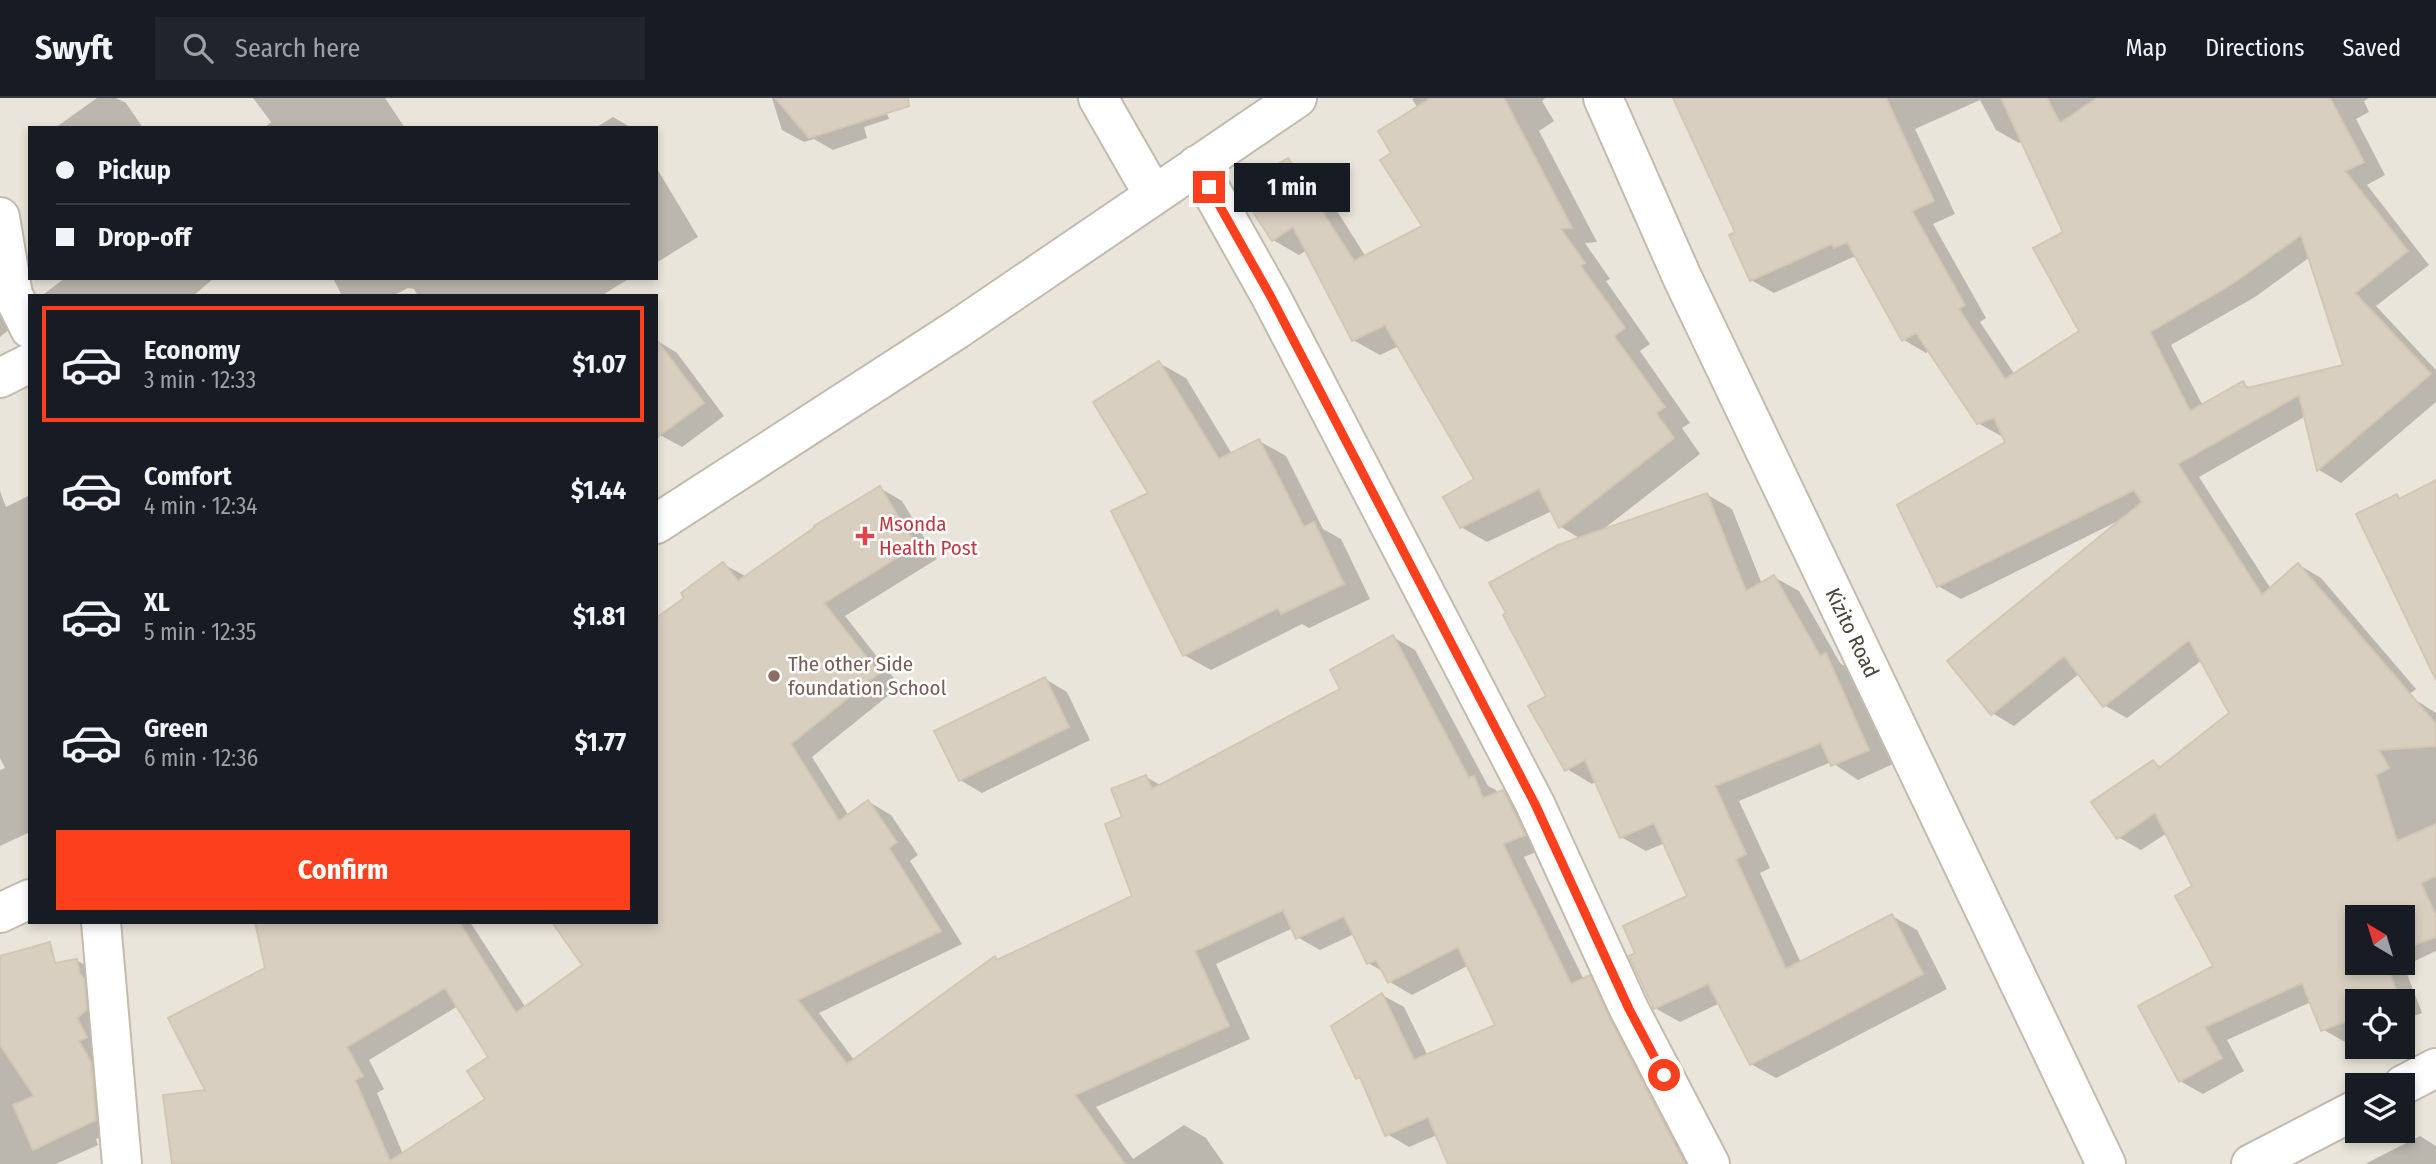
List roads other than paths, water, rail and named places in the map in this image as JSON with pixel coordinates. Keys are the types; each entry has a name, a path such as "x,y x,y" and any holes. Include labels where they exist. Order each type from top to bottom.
{"street":[{"path":"1098,98 1153,194"},
{"path":"658,523 959,328 1297,98"},
{"name":"Kizito Road","path":"1603,98 1682,278 2106,1164"},
{"path":"1197,165 1271,297 1535,804 1629,1009 1710,1164"},
{"path":"0,217 13,295 28,325"},
{"path":"0,378 28,364"},
{"path":"0,913 28,900"},
{"path":"101,924 122,1164"},
{"path":"2415,1079 2436,1068"},
{"path":"2250,1164 2345,1115"}],"place":[{"name":"Msonda Health Post","path":"865,536"},
{"name":"The other Side foundation School","path":"774,676"}]}
